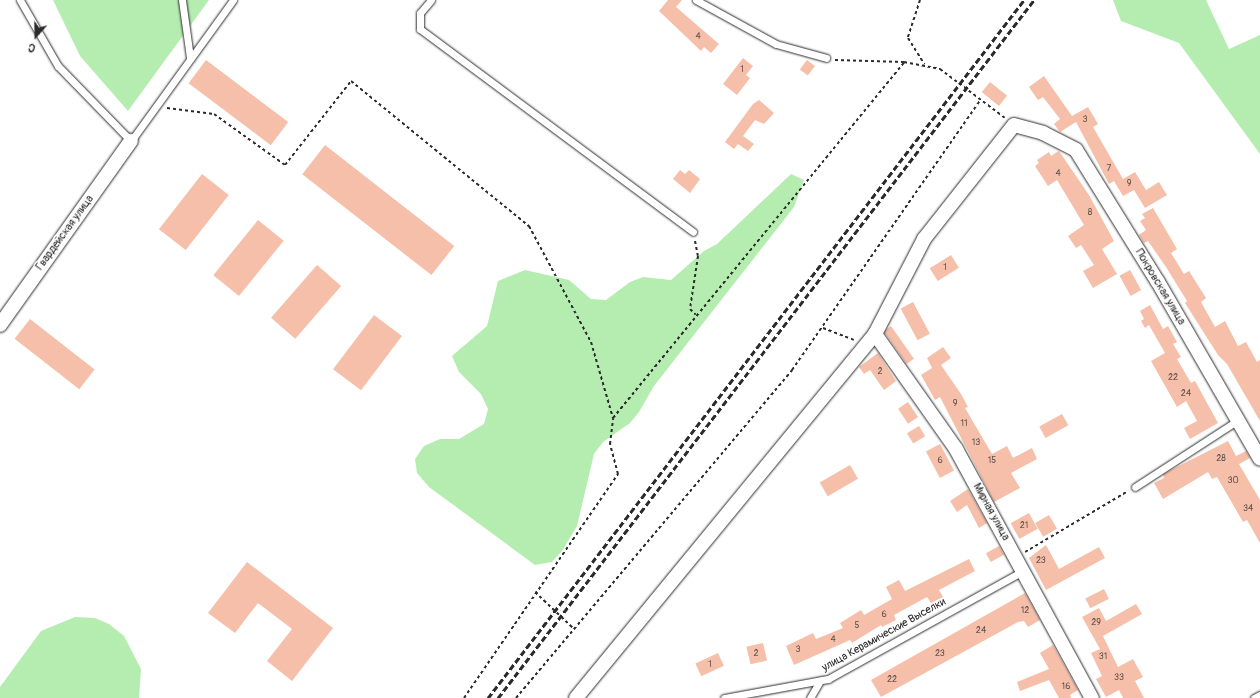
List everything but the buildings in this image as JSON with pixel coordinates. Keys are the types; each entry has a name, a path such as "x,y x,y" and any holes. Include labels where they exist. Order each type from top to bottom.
{"street":[{"name":"Покровская улица","path":"1014,124 1043,133 1076,150 1158,282 1260,459"},
{"path":"576,698 871,339 924,239 1014,124"},
{"name":"Гвардейская улица","path":"0,325 131,141"},
{"name":"Мирная улица","path":"871,339 956,449 1092,698"}],"lane":[{"path":"20,0 58,66 131,141 154,106 233,0"},
{"path":"182,0 190,58"},
{"path":"431,0 420,13 420,29 692,232"},
{"path":"696,0 776,44 826,58"},
{"path":"1135,487 1238,420"},
{"name":"улица Керамические Выселки","path":"724,698 828,679 1023,571"},
{"path":"810,698 820,681"},
{"path":"1254,698 1260,694"}],"path":[{"path":"920,0 908,38 924,64"},
{"path":"826,58 874,63 904,62 924,64 940,69 980,101 1014,124"},
{"path":"613,418 904,62"},
{"path":"154,106 214,114 285,165 351,81 529,226 590,342 613,418 610,444 618,474 535,592 464,698"},
{"path":"516,698 792,370 823,328 980,101"},
{"path":"692,232 698,256 690,309 696,316"},
{"path":"823,328 871,339"},
{"path":"1016,558 1135,487"},
{"path":"535,592 574,628"}],"green space":[{"path":"53,0 209,0 128,111 80,56"},
{"path":"1113,0 1206,0 1229,49 1260,35 1260,154 1179,43 1121,21"},
{"path":"791,174 804,180 794,207 654,386 639,412 630,423 603,442 594,454 577,526 562,551 552,562 535,565 429,487 417,473 415,459 424,446 440,439 459,439 484,424 488,409 481,394 459,372 452,356 487,326 498,281 525,270 569,280 591,299 606,300 630,282 643,277 671,280 704,251 717,244"},
{"path":"75,617 95,618 109,624 124,636 141,669 139,698 0,698 0,687 41,631"}],"railway":[{"path":"488,698 1024,0"},
{"path":"498,698 1034,0"}]}
